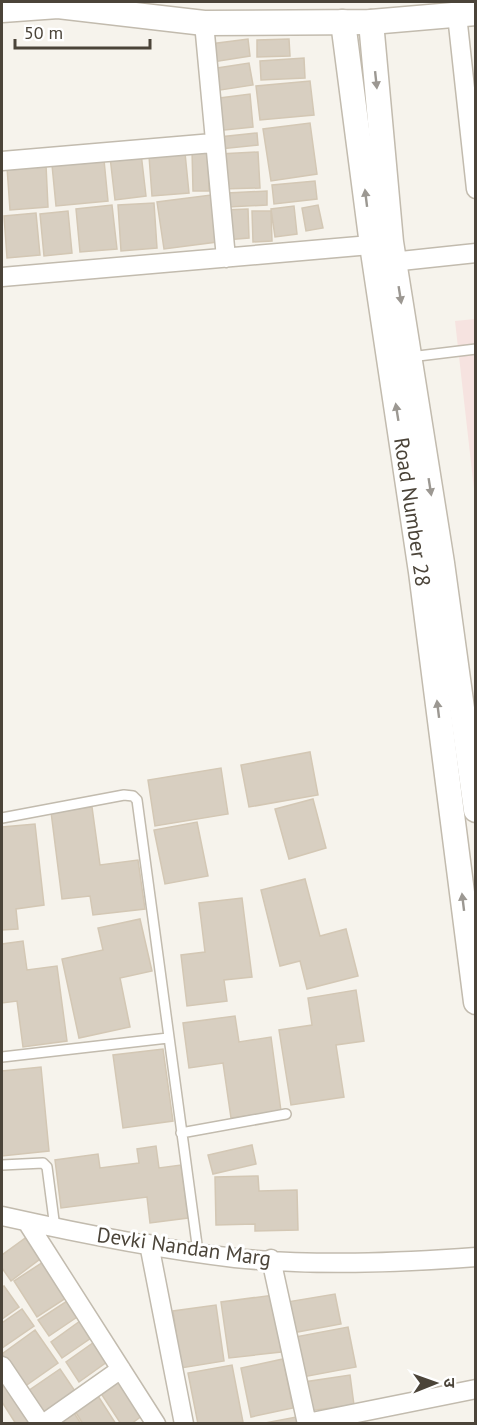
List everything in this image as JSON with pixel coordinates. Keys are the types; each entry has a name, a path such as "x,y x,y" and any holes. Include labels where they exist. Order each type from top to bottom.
{"street":[{"path":"2,10 28,5 57,6 204,23 371,22 466,14 476,189"},
{"name":"Road Number 28","path":"343,22 399,359 421,572 476,1002"},
{"name":"Road Number 28","path":"371,22 383,253"},
{"path":"204,23 213,143 226,258"},
{"path":"2,161 213,143"},
{"path":"2,277 226,258 383,253 476,253"},
{"name":"Road Number 28","path":"399,359 442,563 476,810"},
{"name":"Devki Nandan Marg","path":"2,1216 55,1228 198,1252 271,1259 372,1264 476,1257"},
{"path":"27,1222 156,1424"},
{"path":"149,1244 184,1424"},
{"path":"271,1259 307,1423 476,1389"},
{"path":"2,1366 42,1424 121,1369"}],"lane":[{"path":"399,359 476,349"},
{"path":"2,818 124,795 133,796 137,800 198,1252"},
{"path":"2,1057 168,1038"},
{"path":"182,1133 286,1114"},
{"path":"2,1165 43,1163 47,1167 55,1228"}],"shaded area":[{"path":"475,319 475,498 455,321"}],"building":[{"path":"248,39 250,56 213,62 210,44"},
{"path":"289,39 290,56 257,57 257,40"},
{"path":"304,58 305,78 261,80 260,61"},
{"path":"249,63 253,85 214,91 211,69"},
{"path":"310,81 314,115 260,120 256,86"},
{"path":"250,94 253,127 215,131 212,99"},
{"path":"310,123 317,174 271,181 263,129"},
{"path":"257,133 258,145 220,149 219,137"},
{"path":"192,150 208,150 209,191 193,191"},
{"path":"258,152 260,188 221,189 219,154"},
{"path":"141,153 146,196 115,200 110,157"},
{"path":"185,153 189,193 152,196 149,156"},
{"path":"104,160 108,201 56,206 52,165"},
{"path":"46,165 48,207 10,210 7,167"},
{"path":"315,181 317,199 274,204 272,185"},
{"path":"267,191 267,205 228,207 227,193"},
{"path":"211,195 217,242 164,249 157,202"},
{"path":"154,203 157,248 121,251 118,205"},
{"path":"112,205 117,249 80,252 76,209"},
{"path":"318,205 323,228 306,231 302,208"},
{"path":"294,206 297,234 275,237 271,209"},
{"path":"248,209 249,238 225,240 223,210"},
{"path":"68,211 72,253 44,256 40,214"},
{"path":"252,211 271,211 272,241 253,242"},
{"path":"36,213 40,255 7,258 4,216"},
{"path":"310,752 318,795 249,807 241,765"},
{"path":"221,768 228,814 155,826 148,780"},
{"path":"313,799 326,848 289,859 275,809"},
{"path":"92,807 100,865 138,860 145,909 93,915 90,896 62,899 51,812"},
{"path":"197,822 208,876 165,884 154,830"},
{"path":"35,824 44,905 16,909 18,929 2,930 2,827"},
{"path":"305,879 320,936 346,929 358,976 307,989 300,961 280,966 261,890"},
{"path":"242,898 252,977 224,980 227,1001 187,1006 181,955 205,952 199,903"},
{"path":"140,919 152,971 120,978 130,1027 79,1038 62,959 103,950 98,928"},
{"path":"23,941 27,970 57,966 67,1041 23,1047 17,1001 2,1003 2,944"},
{"path":"356,990 364,1041 336,1045 344,1097 291,1105 279,1030 312,1025 308,998"},
{"path":"235,1016 239,1042 271,1037 281,1111 231,1118 223,1063 189,1068 183,1023"},
{"path":"163,1049 173,1121 123,1128 113,1055"},
{"path":"41,1067 49,1151 2,1156 2,1071"},
{"path":"252,1145 256,1164 213,1174 208,1155"},
{"path":"156,1146 159,1168 181,1165 188,1218 150,1223 147,1197 61,1208 55,1160 98,1154 100,1168 139,1163 137,1149"},
{"path":"258,1176 259,1191 297,1190 298,1230 255,1231 255,1224 216,1225 215,1177"},
{"path":"28,1236 44,1256 11,1281 2,1268 2,1255"},
{"path":"43,1262 66,1298 37,1317 14,1281"},
{"path":"4,1286 19,1307 2,1319 2,1287"},
{"path":"335,1294 341,1324 292,1333 287,1302"},
{"path":"274,1295 281,1352 229,1358 221,1302"},
{"path":"70,1299 80,1315 49,1336 38,1320"},
{"path":"216,1305 224,1361 181,1368 173,1311"},
{"path":"22,1309 34,1326 2,1348 2,1323"},
{"path":"80,1321 91,1338 62,1358 51,1342"},
{"path":"348,1327 356,1367 303,1377 295,1337"},
{"path":"35,1330 58,1363 24,1387 2,1354"},
{"path":"97,1340 111,1359 79,1382 66,1362"},
{"path":"283,1359 293,1408 251,1417 241,1368"},
{"path":"232,1365 243,1422 198,1424 188,1373"},
{"path":"60,1369 75,1391 43,1413 28,1391"},
{"path":"350,1375 354,1405 308,1411 304,1382"},
{"path":"118,1379 143,1415 131,1424 121,1424 100,1392"},
{"path":"6,1385 31,1420 26,1424 16,1424 2,1402 2,1388"},
{"path":"98,1396 116,1424 83,1424 75,1411"},
{"path":"73,1411 81,1424 54,1424"},
{"path":"296,1417 298,1424 260,1424"}]}
